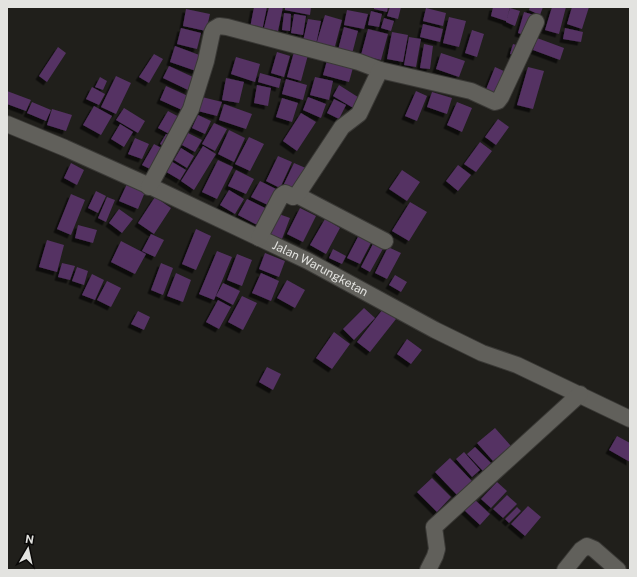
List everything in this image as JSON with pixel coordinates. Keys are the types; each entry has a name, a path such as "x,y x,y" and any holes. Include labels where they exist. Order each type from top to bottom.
{"street":[{"path":"150,187 191,108 206,61 212,33 219,26 359,62 380,70 471,91 495,102 501,97 536,22"},
{"path":"297,195 342,127 359,114 380,70"},
{"name":"Jalan Warungketan","path":"7,124 65,148 308,261 435,330 482,353 517,365 630,419"},
{"path":"259,238 281,196 285,193 293,197 297,195 385,241"},
{"path":"428,570 437,549 434,527 580,394"},
{"path":"565,570 581,550 587,546 594,549 618,570"}],"building":[{"path":"254,7 267,7 262,31 250,28"},
{"path":"269,7 283,7 278,31 264,28"},
{"path":"285,7 311,7 310,15 285,10"},
{"path":"374,7 388,7 387,12 374,9"},
{"path":"390,7 401,7 398,19 387,16"},
{"path":"493,7 510,7 507,18 510,8 520,11 515,26 491,16"},
{"path":"530,7 543,7 540,15 529,10"},
{"path":"552,7 566,7 559,34 545,30"},
{"path":"572,7 589,7 582,29 567,24"},
{"path":"426,8 446,13 443,26 423,21"},
{"path":"186,9 210,14 206,31 183,26"},
{"path":"347,10 368,14 364,29 344,25"},
{"path":"371,11 382,14 379,27 368,25"},
{"path":"524,12 534,15 528,36 518,33"},
{"path":"284,13 291,14 290,31 282,30"},
{"path":"294,14 306,16 303,35 291,33"},
{"path":"325,15 342,20 334,50 316,45"},
{"path":"449,17 466,21 459,47 443,43"},
{"path":"384,18 394,21 391,31 381,28"},
{"path":"308,19 321,21 316,44 303,41"},
{"path":"423,24 443,29 440,42 420,37"},
{"path":"344,27 358,31 352,54 338,50"},
{"path":"181,28 201,33 197,49 177,44"},
{"path":"565,28 583,32 581,42 563,39"},
{"path":"368,29 388,34 381,60 361,55"},
{"path":"472,30 484,34 477,57 465,53"},
{"path":"392,32 408,35 403,62 387,59"},
{"path":"409,37 421,39 416,67 404,65"},
{"path":"537,38 564,48 560,60 533,50"},
{"path":"424,44 433,46 430,69 420,68"},
{"path":"513,44 523,47 519,57 510,54"},
{"path":"175,46 202,56 196,71 170,62"},
{"path":"58,47 66,53 47,82 39,76"},
{"path":"277,52 290,56 284,77 271,73"},
{"path":"294,52 308,55 301,81 287,77"},
{"path":"441,53 465,61 459,77 436,69"},
{"path":"154,54 163,59 149,83 139,77"},
{"path":"236,57 260,64 255,82 231,74"},
{"path":"328,57 354,64 349,82 323,75"},
{"path":"169,66 193,77 188,90 163,78"},
{"path":"495,67 508,73 498,97 485,92"},
{"path":"528,67 544,71 533,109 517,105"},
{"path":"260,73 281,79 279,88 258,82"},
{"path":"116,76 131,83 116,114 101,107"},
{"path":"100,77 107,81 103,90 95,87"},
{"path":"315,77 333,81 329,100 310,95"},
{"path":"226,78 244,82 239,103 222,100"},
{"path":"286,79 307,85 303,100 282,94"},
{"path":"257,85 271,88 268,106 254,103"},
{"path":"339,85 361,99 355,109 333,96"},
{"path":"166,86 188,96 182,110 160,100"},
{"path":"92,87 105,94 99,105 86,99"},
{"path":"7,91 31,100 26,111 7,104"},
{"path":"416,91 427,96 417,121 405,116"},
{"path":"432,92 452,98 447,114 427,107"},
{"path":"202,97 222,102 217,116 198,111"},
{"path":"308,97 326,104 321,118 303,110"},
{"path":"282,98 298,103 292,122 276,117"},
{"path":"334,99 346,105 339,119 327,113"},
{"path":"32,102 51,110 46,121 27,113"},
{"path":"457,102 472,108 462,132 447,125"},
{"path":"224,104 252,114 246,129 219,120"},
{"path":"94,106 112,116 101,135 83,125"},
{"path":"124,108 145,121 138,133 116,120"},
{"path":"52,109 72,115 66,131 47,125"},
{"path":"168,111 183,119 173,136 158,128"},
{"path":"301,113 316,122 297,151 283,141"},
{"path":"198,115 211,121 205,134 192,128"},
{"path":"498,119 509,127 496,145 485,137"},
{"path":"214,123 227,129 215,151 202,144"},
{"path":"120,124 133,132 124,147 111,139"},
{"path":"229,130 245,138 234,162 218,154"},
{"path":"188,133 202,140 195,152 182,145"},
{"path":"166,134 174,138 168,148 160,144"},
{"path":"249,137 264,144 250,171 235,164"},
{"path":"135,138 149,144 142,159 128,154"},
{"path":"480,142 492,151 476,172 464,164"},
{"path":"154,144 167,151 156,172 142,165"},
{"path":"203,146 216,154 194,190 181,181"},
{"path":"181,148 194,156 187,168 174,160"},
{"path":"278,156 292,162 280,188 266,181"},
{"path":"169,160 186,170 180,180 163,170"},
{"path":"218,160 233,167 217,199 202,192"},
{"path":"71,163 84,170 77,185 64,178"},
{"path":"294,163 308,169 296,193 283,186"},
{"path":"458,165 471,175 458,191 446,181"},
{"path":"236,170 254,179 246,194 228,186"},
{"path":"402,170 420,182 407,201 389,189"},
{"path":"260,181 280,191 272,207 251,197"},
{"path":"127,184 145,192 138,209 119,201"},
{"path":"229,190 244,199 235,214 220,205"},
{"path":"96,191 106,196 98,213 88,208"},
{"path":"71,194 85,200 71,235 57,229"},
{"path":"107,197 115,200 106,222 98,218"},
{"path":"155,197 171,208 154,234 138,223"},
{"path":"247,199 269,210 261,227 238,215"},
{"path":"410,202 427,212 409,241 392,231"},
{"path":"300,208 316,216 303,242 287,234"},
{"path":"119,209 133,219 122,233 109,223"},
{"path":"276,213 290,218 282,239 267,233"},
{"path":"325,219 340,228 326,254 310,245"},
{"path":"78,225 97,230 93,243 75,238"},
{"path":"196,229 211,236 196,270 182,264"},
{"path":"360,233 373,239 360,264 347,258"},
{"path":"151,234 164,240 155,257 142,251"},
{"path":"47,240 64,245 57,272 39,267"},
{"path":"375,240 385,245 370,272 361,267"},
{"path":"121,241 146,254 135,274 111,262"},
{"path":"388,247 401,253 387,279 375,273"},
{"path":"333,249 346,256 342,264 329,258"},
{"path":"217,251 232,257 214,300 199,294"},
{"path":"265,253 285,261 279,277 259,269"},
{"path":"237,254 252,260 242,286 227,280"},
{"path":"62,263 75,266 70,280 58,277"},
{"path":"161,263 173,268 163,295 151,290"},
{"path":"77,267 88,271 84,285 72,281"},
{"path":"176,273 191,280 183,302 167,296"},
{"path":"261,273 279,281 271,301 252,293"},
{"path":"92,274 104,280 95,300 82,295"},
{"path":"395,275 407,282 401,292 389,285"},
{"path":"287,280 305,290 295,308 277,298"},
{"path":"107,281 121,288 111,307 97,300"},
{"path":"223,283 240,291 233,305 216,296"},
{"path":"242,296 257,303 243,330 228,322"},
{"path":"218,300 231,307 219,329 206,322"},
{"path":"364,308 375,318 354,340 343,329"},
{"path":"383,309 396,319 370,352 357,342"},
{"path":"138,311 150,317 144,330 131,324"},
{"path":"334,332 350,344 332,369 316,358"},
{"path":"407,339 422,350 411,364 397,354"},
{"path":"267,367 281,374 273,390 259,382"},
{"path":"495,428 511,446 493,461 477,443"},
{"path":"617,436 630,443 630,462 609,450"},
{"path":"475,447 491,463 483,471 467,454"},
{"path":"464,452 480,470 472,477 456,459"},
{"path":"450,458 472,481 457,495 435,472"},
{"path":"432,478 451,497 437,512 417,492"},
{"path":"497,482 507,491 491,508 481,499"},
{"path":"507,495 517,504 503,518 493,509"},
{"path":"473,498 490,514 480,525 463,509"},
{"path":"528,506 541,517 525,536 511,524"},
{"path":"517,507 521,511 509,523 505,519"}]}
